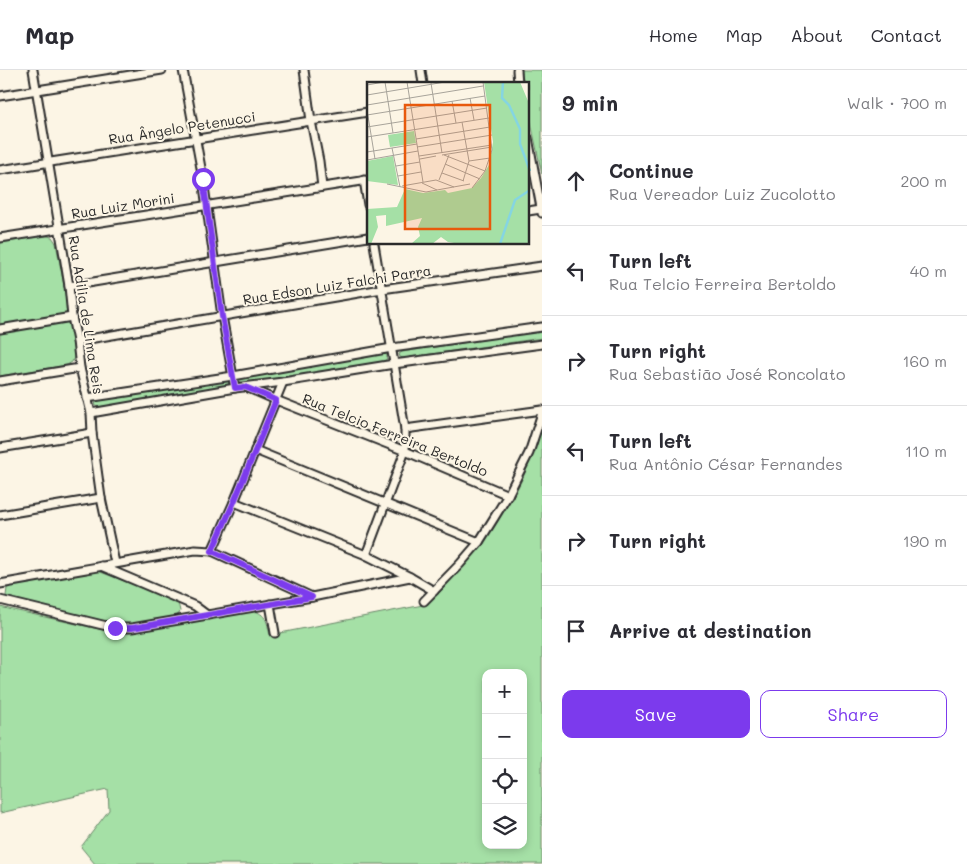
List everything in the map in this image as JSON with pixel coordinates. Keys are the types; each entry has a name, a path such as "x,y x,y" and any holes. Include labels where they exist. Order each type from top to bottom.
{"street":[{"name":"Rua Adilia de Lima Reis","path":"33,70 69,286 80,368 91,413 92,433 102,498 115,563"},
{"path":"0,96 162,70"},
{"path":"183,70 235,388"},
{"path":"304,70 322,187"},
{"name":"Rua Ângelo Petenucci","path":"0,170 367,112"},
{"path":"530,153 542,211"},
{"path":"366,180 367,192"},
{"name":"Rua Luiz Morini","path":"0,238 366,180"},
{"path":"69,286 367,237"},
{"path":"366,555 405,450 405,429 374,245"},
{"name":"Rua Edson Luiz Falchi Parra","path":"77,341 382,289 542,266"},
{"path":"0,329 72,317"},
{"path":"87,398 233,376 392,348 542,327"},
{"path":"91,413 235,388 542,344"},
{"path":"0,381 80,368"},
{"path":"212,551 283,382"},
{"name":"Rua Telcio Ferreira Bertoldo","path":"245,387 405,450 508,495"},
{"path":"405,429 542,411 529,453 508,495 479,542 424,601"},
{"path":"0,448 92,433"},
{"path":"255,450 479,542"},
{"path":"0,515 102,498"},
{"path":"234,502 366,555 434,591"},
{"path":"0,584 194,550 212,551 312,597"},
{"path":"101,566 195,606 207,615"},
{"path":"0,600 115,628 132,628 312,597 410,577"},
{"path":"270,604 275,633"}],"green space":[{"path":"521,70 542,70 542,174 530,118 530,82 524,82"},
{"path":"47,236 52,237 56,243 68,307 67,313 62,316 0,325 0,243"},
{"path":"63,321 70,326 75,355 72,362 67,365 0,376 0,332"},
{"path":"542,331 542,338 403,358 399,354 402,352"},
{"path":"387,355 385,361 242,384 238,381 241,377"},
{"path":"224,380 229,383 224,387 98,407 95,405 98,401"},
{"path":"542,427 542,864 95,864 81,847 109,810 108,789 0,813 0,607 124,633 255,611 265,618 270,635 428,604 446,586 491,530 516,491"},
{"path":"98,571 171,599 178,603 179,614 174,617 148,621 115,623 8,599 6,596 7,588 11,585"}],"route":[{"path":"115,628 132,628 312,597 212,551 276,400 245,387 235,388 222,316 203,179"}]}
